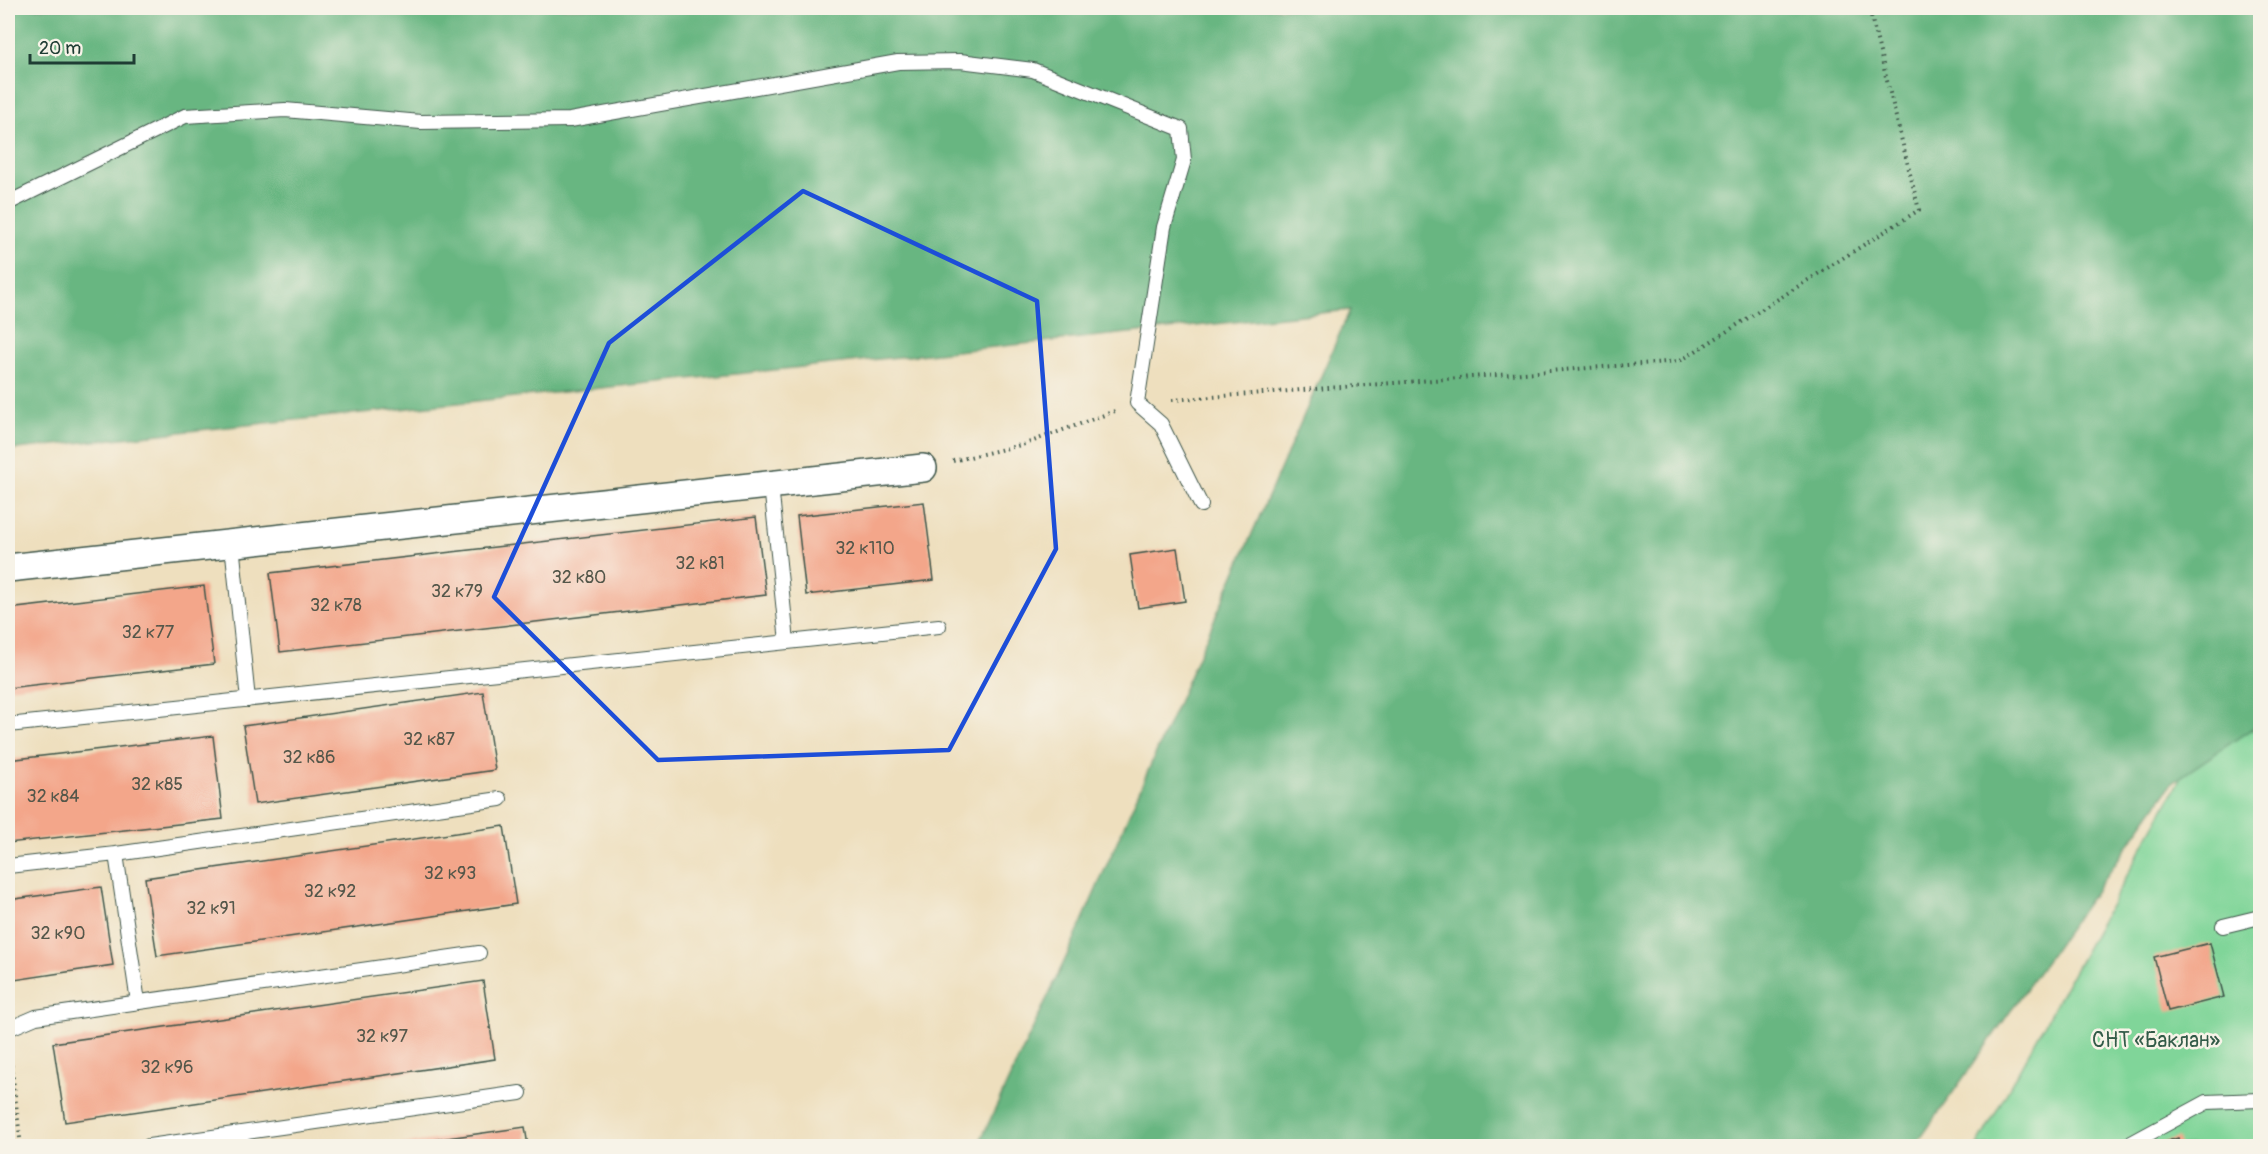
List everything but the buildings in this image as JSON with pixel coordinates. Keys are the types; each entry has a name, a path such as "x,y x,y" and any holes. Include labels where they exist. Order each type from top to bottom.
{"street":[{"path":"8,568 923,468"}],"lane":[{"path":"8,203 185,116 285,110 421,122 570,120 898,62 960,61 1033,70 1181,129 1184,160 1164,227 1137,403 1161,424 1201,505"},
{"path":"771,485 788,642"},
{"path":"232,544 248,700"},
{"path":"8,725 939,626"},
{"path":"8,866 116,854 500,799"},
{"path":"116,854 138,1002"},
{"path":"2223,926 2260,916"},
{"path":"8,1029 36,1017 479,953"},
{"path":"149,1146 520,1093"},
{"path":"2126,1146 2207,1102 2260,1100"}],"path":[{"path":"923,468 1025,444 1137,403 1680,361 1919,210 1869,8"},
{"path":"8,1029 21,1146"}],"highlighted area":[{"path":"803,191 1037,301 1056,549 949,750 658,760 494,597 609,343"}],"green space":[{"path":"8,8 2260,8 2260,723 2172,783 1915,1146 978,1146 1070,949 1350,310 8,450"},
{"name":"СНТ «Баклан»","path":"2211,724 2260,731 2260,1146 1977,1146"}]}
